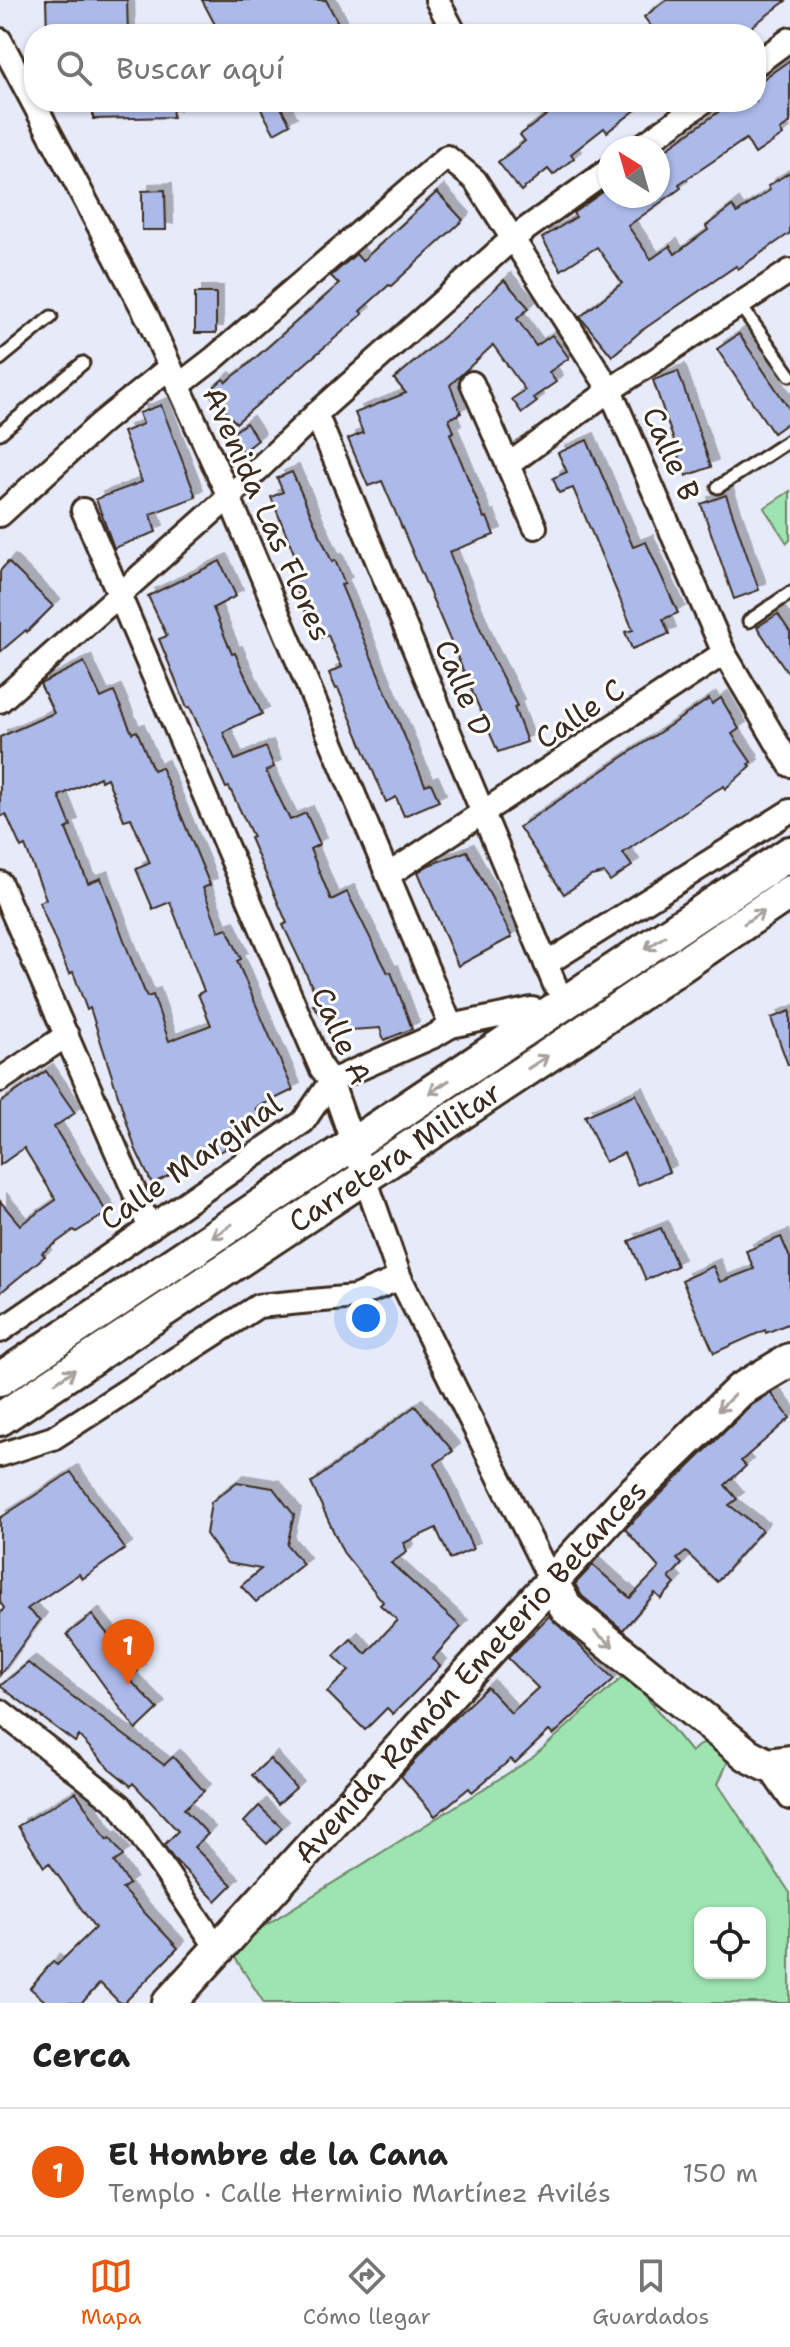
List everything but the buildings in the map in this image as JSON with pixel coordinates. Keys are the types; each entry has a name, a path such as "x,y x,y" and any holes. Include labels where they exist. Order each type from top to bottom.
{"main road":[{"name":"Carretera Militar","path":"0,1379 352,1143 553,1000 790,853"},
{"name":"Carretera Militar","path":"0,1419 790,892"},
{"name":"Avenida Ramón Emeterio Betances","path":"169,2003 623,1503 740,1390 790,1360"},
{"path":"552,1583 567,1609 748,1755 779,1764"}],"street":[{"path":"437,0 450,24"},
{"path":"766,57 790,39"},
{"name":"Avenida Las Flores","path":"0,40 24,85"},
{"name":"Avenida Las Flores","path":"38,112 148,318 229,497 451,1026"},
{"path":"656,136 689,112"},
{"name":"Calle B","path":"174,376 213,359 447,157 475,180 610,390 724,653 790,765"},
{"path":"0,701 512,239 598,178"},
{"path":"508,465 610,390 790,271"},
{"path":"0,515 101,423 174,376"},
{"path":"472,383 535,527"},
{"name":"Calle D","path":"316,414 546,964 553,1000"},
{"name":"Calle A","path":"83,510 321,1068 331,1081 400,1278 552,1583"},
{"name":"Calle C","path":"388,875 724,653"},
{"path":"546,964 790,811"},
{"path":"0,883 150,1228"},
{"path":"331,1081 451,1026 532,1009 553,1000"},
{"path":"0,1080 67,1035"},
{"name":"Calle Marginal","path":"0,1331 303,1122 331,1081"},
{"path":"0,1455 53,1438 258,1306 355,1297 400,1278"},
{"path":"0,1711 120,1805 218,1949"},
{"path":"779,1764 790,1798"}],"lane":[{"path":"740,305 790,375"},
{"path":"0,359 51,317"},
{"path":"0,433 83,363"},
{"path":"718,487 790,440"},
{"path":"749,621 790,593"}],"green space":[{"path":"790,491 790,540 787,543 764,508"},
{"path":"627,1673 691,1752 708,1742 729,1759 718,1784 790,1893 790,2003 264,2003 229,1948 531,1759"}],"place":[{"name":"El Hombre de la Cana","path":"128,1685"}]}
